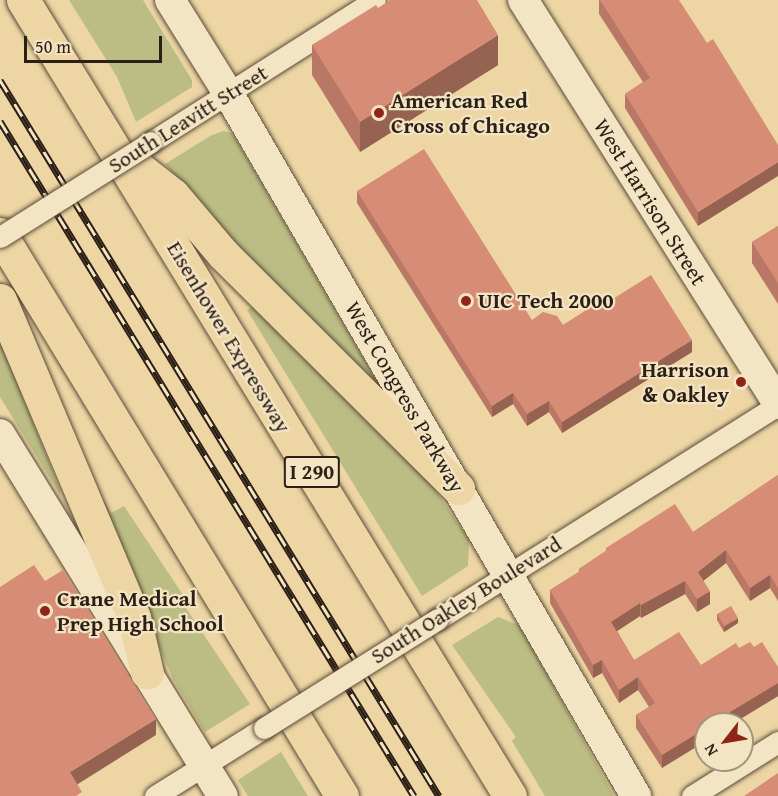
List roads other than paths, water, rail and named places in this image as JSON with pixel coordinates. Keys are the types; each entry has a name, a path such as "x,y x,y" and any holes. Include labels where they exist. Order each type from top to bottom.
{"highway":[{"name":"Eisenhower Expressway","path":"23,0 510,796"},
{"path":"113,148 173,195 224,254 458,488"},
{"path":"0,236 342,796"},
{"path":"0,300 134,617 147,673"}],"street":[{"name":"West Congress Parkway","path":"170,0 228,93 636,796"},
{"name":"South Leavitt Street","path":"0,236 375,0"},
{"name":"West Harrison Street","path":"523,0 778,404"},
{"name":"South Oakley Boulevard","path":"155,796 778,404"},
{"path":"0,434 223,796"},
{"path":"692,796 778,742"}],"railway":[{"path":"0,80 439,796"},
{"path":"0,121 414,796"}],"place":[{"name":"American Red Cross of Chicago","path":"379,113"},
{"name":"UIC Tech 2000","path":"466,301"},
{"name":"Harrison & Oakley","path":"741,382"},
{"name":"Crane Medical Prep High School","path":"45,611"}]}
